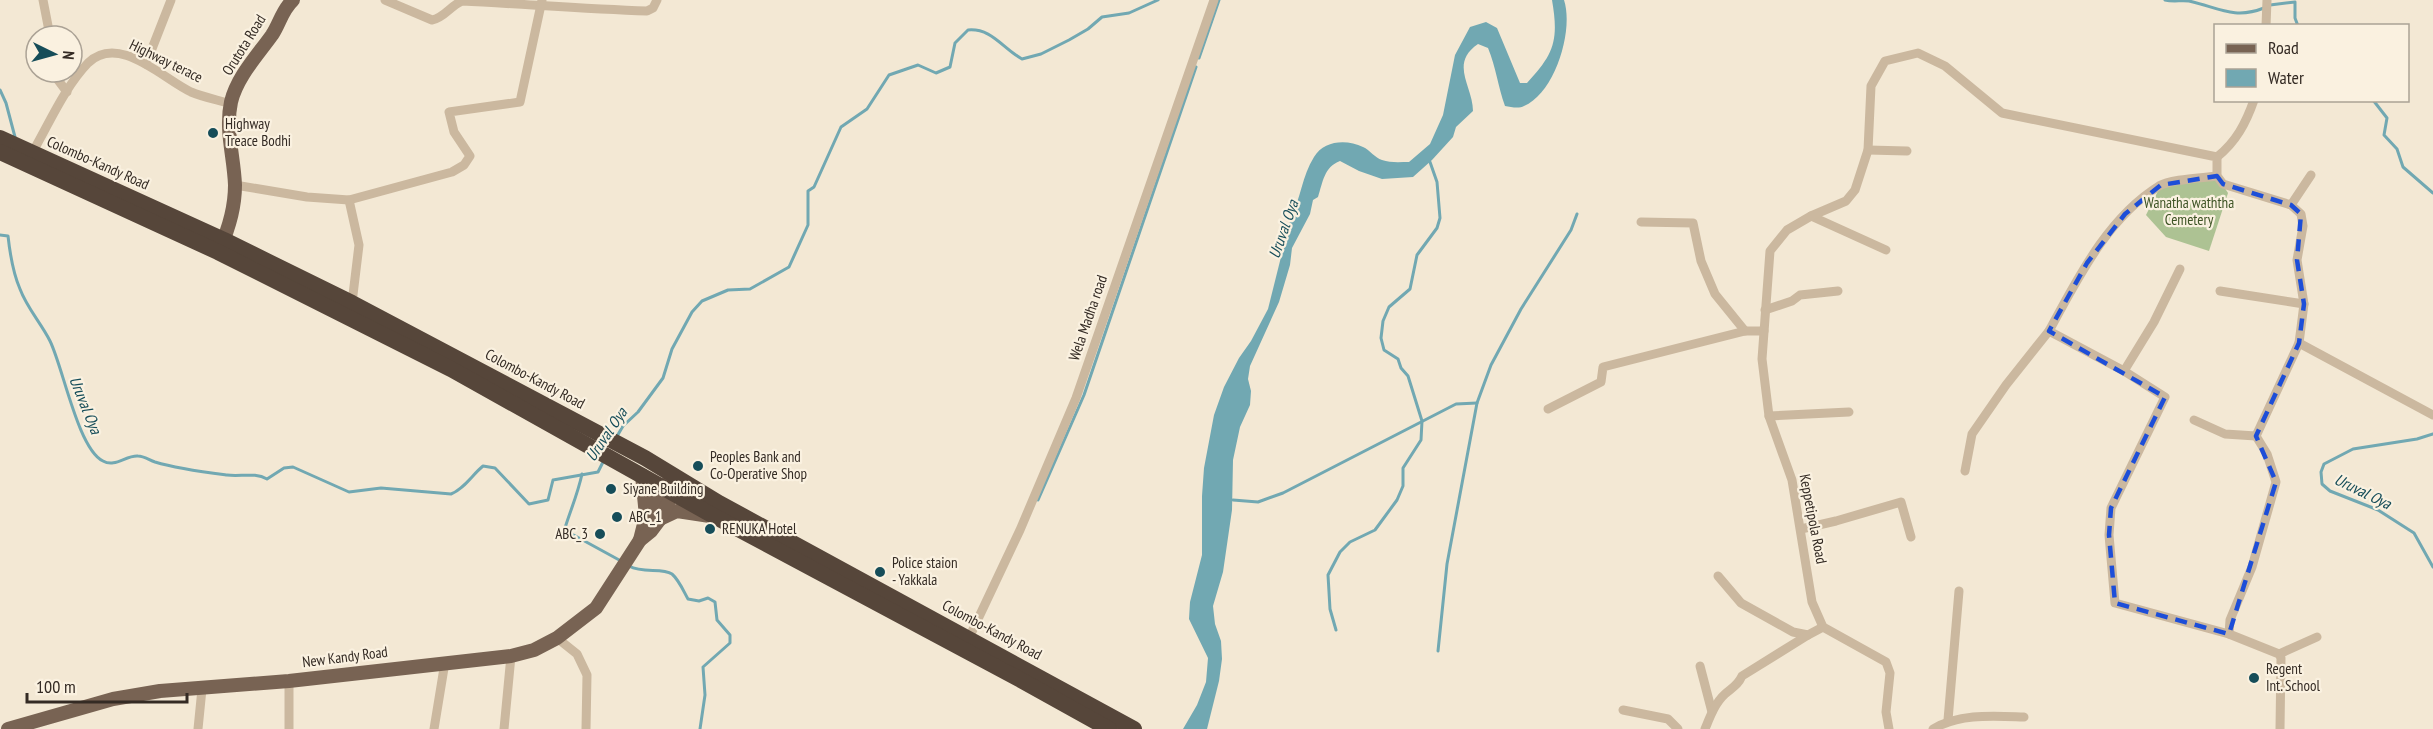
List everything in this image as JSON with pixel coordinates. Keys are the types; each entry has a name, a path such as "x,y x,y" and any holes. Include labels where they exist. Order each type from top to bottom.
{"highway":[{"name":"Colombo-Kandy Road","path":"0,138 221,246 452,369 574,429"},
{"name":"Colombo-Kandy Road","path":"0,152 352,303 635,465 719,503 969,638 1109,729"},
{"name":"Colombo-Kandy Road","path":"673,483 712,515 1134,729"}],"main road":[{"name":"Orutota Road","path":"221,246 232,212 235,185 229,128 231,104 241,80 275,32 285,8 293,0"},
{"path":"635,465 653,517 677,511 712,515"},
{"name":"New Kandy Road","path":"8,729 113,699 160,691 290,681 511,656 534,650 557,638 596,608 673,483"}],"street":[{"path":"43,0 48,24"},
{"path":"146,64 171,0"},
{"path":"385,0 432,20 440,18 452,5 462,1 542,2 571,9 647,11 653,8 657,0"},
{"name":"Wela Madha road","path":"969,638 1020,530 1076,398 1214,0"},
{"path":"235,185 307,197 350,200 453,172 464,165 470,156 454,132 449,112 520,102 542,2"},
{"path":"2266,24 2268,4"},
{"name":"Highway terace","path":"32,153 67,92 89,62 104,53 123,54 146,64 191,92 231,104"},
{"name":"Keppetipola Road","path":"1823,627 1812,602 1792,480 1769,416 1762,359 1767,278 1770,251 1786,230 1846,201 1855,190 1868,150 1871,86 1885,61 1918,53 1945,66 2002,113 2217,157"},
{"path":"61,84 67,92"},
{"path":"2253,102 2248,119 2231,146 2217,157 2217,176 2223,184 2291,206 2301,214 2303,226 2297,260 2304,304 2299,343 2256,436"},
{"path":"1868,150 1907,151"},
{"path":"2291,206 2311,175"},
{"path":"1965,471 1972,434 2006,385 2049,331 2087,263 2125,214 2161,185 2217,176"},
{"path":"350,200 359,245 352,303"},
{"path":"1811,216 1886,250"},
{"path":"1641,222 1693,223 1701,261 1715,294 1745,330"},
{"path":"2124,371 2154,322 2180,269"},
{"path":"1765,310 1792,302 1800,295 1838,291"},
{"path":"2220,291 2304,304"},
{"path":"1548,409 1601,382 1603,367 1745,330 1764,331"},
{"path":"2049,331 2124,371 2165,397 2111,508 2109,536 2115,603 2229,634 2279,654 2317,637"},
{"path":"2299,343 2433,415"},
{"path":"1769,416 1849,412"},
{"path":"2194,420 2225,435 2256,436"},
{"path":"2229,634 2230,621 2252,567 2276,483 2267,454 2256,436"},
{"path":"1801,529 1901,502 1911,537"},
{"path":"1718,576 1741,603 1793,632 1808,634"},
{"path":"1948,720 1959,591"},
{"path":"1705,729 1712,712 1724,695 1738,685 1742,676 1823,627 1886,662 1890,673 1886,712 1888,729"},
{"path":"557,638 577,654 587,675 586,729"},
{"path":"2279,654 2281,658 2280,729"},
{"path":"504,729 511,656"},
{"path":"434,729 445,662"},
{"path":"1700,666 1712,712"},
{"path":"289,729 290,681"},
{"path":"198,729 202,689"},
{"path":"1623,710 1668,719 1678,729"},
{"path":"1933,729 1948,720 1992,716 2024,717"}],"highlighted area":[{"path":"2217,176 2223,184 2291,205 2301,214 2297,260 2304,304 2299,343 2256,436 2276,482 2229,634 2115,603 2109,535 2111,508 2165,397 2049,331 2087,263 2125,214 2161,185"}],"green space":[{"name":"Wanatha waththa Cemetery","path":"2217,176 2228,193 2209,251 2166,237 2146,215 2161,185"}],"water":[{"path":"1552,0 1564,0 1566,27 1564,43 1553,75 1535,99 1522,107 1505,106 1488,48 1478,44 1469,52 1464,67 1473,111 1456,127 1453,137 1413,177 1382,179 1340,161 1327,171 1318,197 1313,200 1310,214 1292,248 1290,265 1279,302 1250,366 1248,379 1251,391 1250,405 1240,427 1233,460 1232,510 1223,572 1213,606 1215,624 1221,641 1222,659 1219,681 1207,729 1183,729 1197,705 1206,682 1208,658 1189,619 1190,602 1202,555 1204,468 1214,415 1224,387 1268,309 1291,217 1310,164 1318,151 1324,147 1343,142 1366,148 1385,161 1409,162 1430,144 1443,115 1455,55 1470,27 1486,22 1497,28 1520,83 1527,83 1543,64 1552,46 1555,26"}],"waterway":[{"name":"Uruval Oya","path":"616,438 623,426 638,412 663,378 672,349 692,312 702,301 728,290 750,289 789,267 808,225 808,191 814,187 841,127 867,109 889,75 918,65 936,73 950,67 955,43 968,30 990,35 1022,59 1041,54 1069,40 1088,29 1102,17 1129,13 1158,0"},
{"path":"1199,58 1219,0"},
{"name":"Uruval Oya","path":"2165,0 2189,1 2234,13 2264,8"},
{"name":"Uruval Oya","path":"2270,5 2295,2 2297,24"},
{"path":"1038,500 1084,395 1196,67"},
{"path":"0,90 15,137"},
{"name":"Uruval Oya","path":"2375,102 2387,118 2384,135 2397,149 2403,167 2433,193"},
{"path":"1336,630 1330,609 1328,575 1340,552 1350,542 1375,530 1397,500 1403,486 1403,468 1421,440 1422,421 1408,376 1401,368 1398,359 1384,350 1381,338 1383,321 1389,307 1410,289 1417,255 1437,228 1440,218 1437,182 1430,162"},
{"path":"1438,651 1447,564 1477,403 1491,365 1521,309 1571,230 1577,214"},
{"name":"Uruval Oya","path":"0,235 8,236 18,283 26,303 50,341 86,441 94,453 107,463 140,456 182,468 227,475 258,476 267,479 284,468 293,467 349,492 381,488 451,494 483,466 495,468 529,504 548,500 553,480 598,472 603,462"},
{"path":"1233,500 1258,502 1283,493 1456,404 1477,403"},
{"name":"Uruval Oya","path":"2433,434 2417,439 2353,449 2324,464 2321,472 2322,484 2330,491 2378,510 2414,533 2433,567"},
{"path":"582,474 565,528 568,532 621,561"},
{"path":"629,566 640,570 668,572 677,579 688,599 699,601 708,598 715,602 717,620 730,635 730,643 703,667 705,695 700,729"}],"place":[{"name":"Highway Treace Bodhi","path":"213,133"},
{"name":"Peoples Bank and Co-Operative Shop","path":"698,466"},
{"name":"Siyane Building","path":"611,489"},
{"name":"ABC_1","path":"617,517"},
{"name":"RENUKA Hotel","path":"710,529"},
{"name":"ABC_3","path":"600,534"},
{"name":"Police staion - Yakkala","path":"880,572"},
{"name":"Regent Int. School","path":"2254,678"}]}
